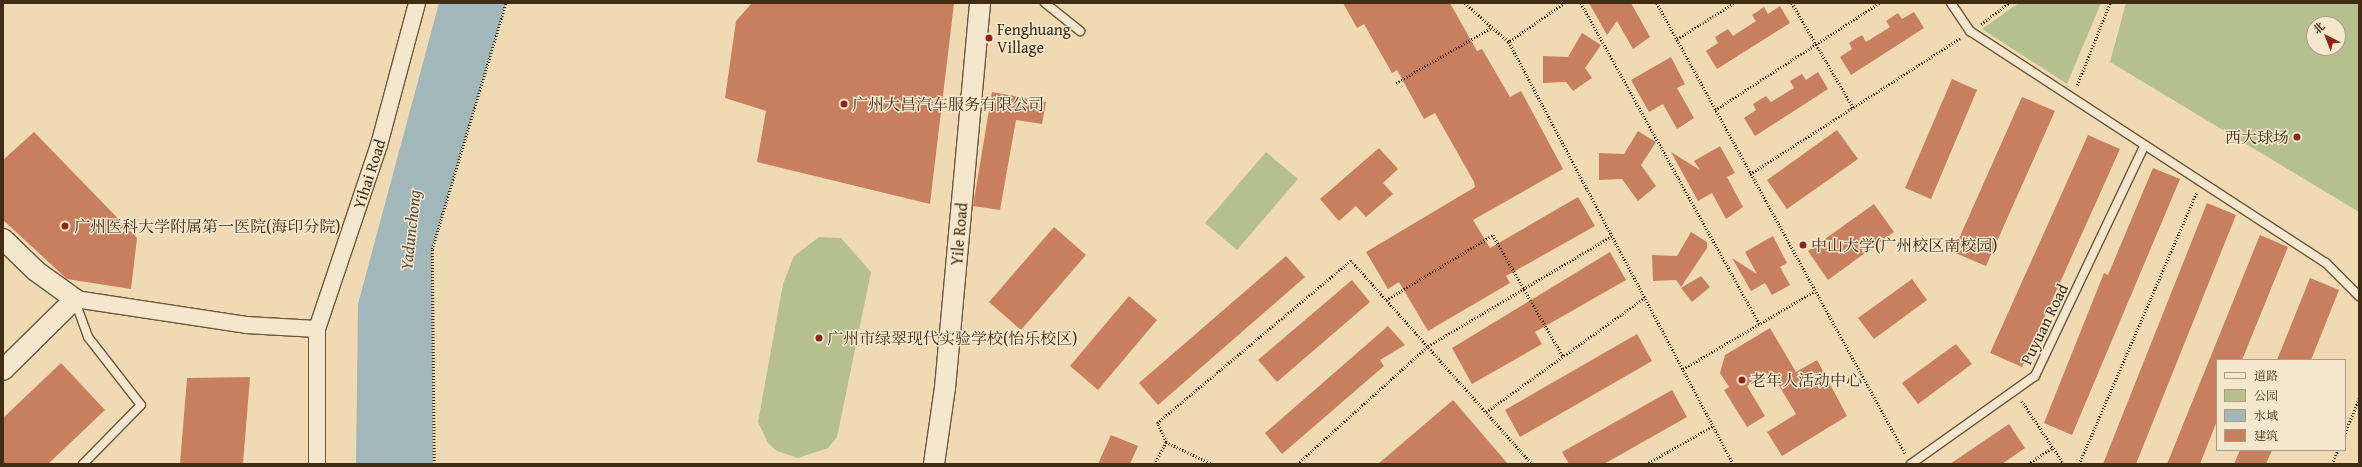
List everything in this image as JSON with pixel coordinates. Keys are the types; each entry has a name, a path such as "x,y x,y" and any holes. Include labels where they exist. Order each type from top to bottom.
{"street":[{"name":"Yihai Road","path":"317,464 317,329 380,145 417,3"},
{"name":"Yile Road","path":"934,464 946,380 980,3"},
{"path":"3,239 36,271 75,300 246,325 317,329"},
{"path":"3,370 75,300"}],"lane":[{"path":"1045,3 1080,31"},
{"path":"1951,3 1970,32 2200,183 2326,263 2359,296"},
{"name":"Puyuan Road","path":"1911,464 2035,376 2144,146"},
{"path":"75,300 88,337 141,405 83,464"}],"path":[{"path":"434,464 432,250 506,3"},
{"path":"1465,3 1508,42 1733,464"},
{"path":"1508,42 1566,3"},
{"path":"1581,3 1760,324"},
{"path":"1657,3 1911,464"},
{"path":"1677,39 1734,3"},
{"path":"1792,3 1853,107"},
{"path":"1715,110 1879,3"},
{"path":"1750,174 1970,32 2009,3"},
{"path":"2071,99 2110,3"},
{"path":"1396,83 1491,28"},
{"path":"2079,464 2200,183"},
{"path":"1386,300 1492,235 1563,356"},
{"path":"1298,464 1428,346 1612,236"},
{"path":"1212,464 1166,442 1157,423 1351,260 1532,464"},
{"path":"1683,369 1815,291"},
{"path":"1486,412 1644,298"},
{"path":"2015,390 2064,464"},
{"path":"2346,430 2359,398"},
{"path":"1646,464 1713,426"},
{"path":"1154,464 1166,442"},
{"path":"2028,464 2053,447"},
{"path":"2332,464 2338,451"}],"green space":[{"path":"2019,3 2101,3 2067,84 1982,29"},
{"name":"西大球场","path":"2126,3 2359,3 2359,212 2110,62"},
{"path":"1266,152 1298,179 1237,250 1205,223"},
{"path":"819,237 841,238 871,272 837,437 828,448 798,458 777,451 768,443 758,422 783,284 794,256"}],"water":[{"name":"Yadunchong","path":"439,3 506,3 432,249 433,464 356,464 358,304"}],"building":[{"name":"广州大昌汽车服务有限公司","path":"752,3 954,3 930,204 757,162 766,111 725,98 736,21"},
{"path":"1343,3 1450,3 1477,51 1482,49 1510,97 1521,91 1563,169 1473,220 1490,248 1578,197 1595,226 1506,276 1510,283 1428,331 1399,282 1388,289 1366,252 1475,187 1474,182 1435,113 1424,119 1397,70 1392,73 1364,24 1357,28"},
{"path":"1589,3 1631,3 1650,37 1633,49 1617,21 1607,35"},
{"path":"1780,6 1790,23 1717,69 1706,51 1718,43 1715,37 1728,29 1733,36 1756,21 1752,15 1764,7 1768,14"},
{"path":"1914,12 1924,28 1851,75 1840,57 1852,49 1849,43 1862,35 1866,42 1890,27 1886,21 1898,13 1902,19"},
{"path":"1582,33 1601,45 1585,68 1592,78 1573,91 1566,82 1543,83 1543,56 1568,57"},
{"path":"1671,57 1685,84 1677,88 1694,118 1677,129 1663,104 1649,112 1631,80"},
{"path":"1818,72 1828,89 1755,136 1744,118 1756,110 1753,104 1766,96 1771,102 1794,88 1790,81 1802,74 1806,80"},
{"path":"1952,79 1977,90 1931,199 1905,188"},
{"path":"992,92 1046,102 1042,124 1016,120 1000,210 973,206"},
{"path":"2022,97 2055,111 1986,266 1953,252"},
{"path":"1837,130 1858,159 1787,209 1767,180"},
{"path":"1638,131 1656,142 1641,165 1656,186 1638,201 1622,179 1599,180 1599,153 1624,154"},
{"path":"34,132 137,238 131,289 67,279 3,220 3,160"},
{"path":"2088,135 2120,149 2022,367 1990,353"},
{"path":"1720,146 1735,173 1727,177 1743,207 1726,219 1712,193 1698,201 1671,152 1700,170 1694,161"},
{"path":"1379,148 1398,169 1383,183 1393,194 1366,217 1356,206 1339,221 1320,199"},
{"path":"2153,168 2180,179 2072,435 2044,423 2104,273 2108,275"},
{"path":"2207,203 2236,215 2136,464 2103,464"},
{"path":"1874,204 1894,232 1828,280 1808,251"},
{"path":"1054,227 1086,255 1021,330 989,302"},
{"path":"1691,232 1707,242 1707,248 1681,287 1676,280 1653,281 1652,255 1677,256"},
{"path":"2260,235 2288,247 2242,359 2216,359 2216,424 2200,464 2167,464"},
{"path":"1773,236 1787,263 1780,267 1790,285 1772,295 1765,283 1751,291 1732,258 1757,274 1745,252"},
{"path":"1610,252 1626,280 1535,332 1542,344 1472,384 1452,348"},
{"path":"1286,256 1305,277 1158,405 1139,383"},
{"path":"1701,276 1710,287 1692,302 1681,288"},
{"path":"2310,278 2339,290 2311,359 2277,359"},
{"path":"1912,279 1927,300 1874,339 1858,318"},
{"path":"1352,280 1370,302 1277,382 1258,360"},
{"path":"1129,296 1157,320 1098,390 1070,366"},
{"path":"1388,326 1405,345 1380,360 1384,366 1282,454 1265,433"},
{"path":"1770,328 1796,372 1817,360 1847,416 1782,456 1767,432 1796,414 1771,372 1747,386 1765,416 1747,427 1724,390 1729,387 1720,373 1725,355"},
{"path":"1637,334 1652,361 1520,437 1505,410"},
{"path":"1956,344 1972,364 1918,404 1902,383"},
{"path":"61,363 105,410 48,464 3,464 3,418"},
{"path":"250,377 243,464 180,464 187,378"},
{"path":"1672,390 1687,417 1604,464 1569,464 1562,452"},
{"path":"1453,400 1508,464 1378,464"},
{"path":"2009,424 2025,448 2002,464 1950,464"},
{"path":"1111,435 1138,446 1130,464 1098,464"},
{"path":"2240,451 2272,451 2266,464 2234,464"}],"place":[{"name":"Fenghuang Village","path":"989,38"},
{"name":"广州大昌汽车服务有限公司","path":"844,104"},
{"name":"西大球场","path":"2297,137"},
{"name":"广州医科大学附属第一医院(海印分院)","path":"65,226"},
{"name":"中山大学(广州校区南校园)","path":"1803,245"},
{"name":"广州市绿翠现代实验学校(怡乐校区)","path":"819,338"},
{"name":"老年人活动中心","path":"1742,380"}]}
